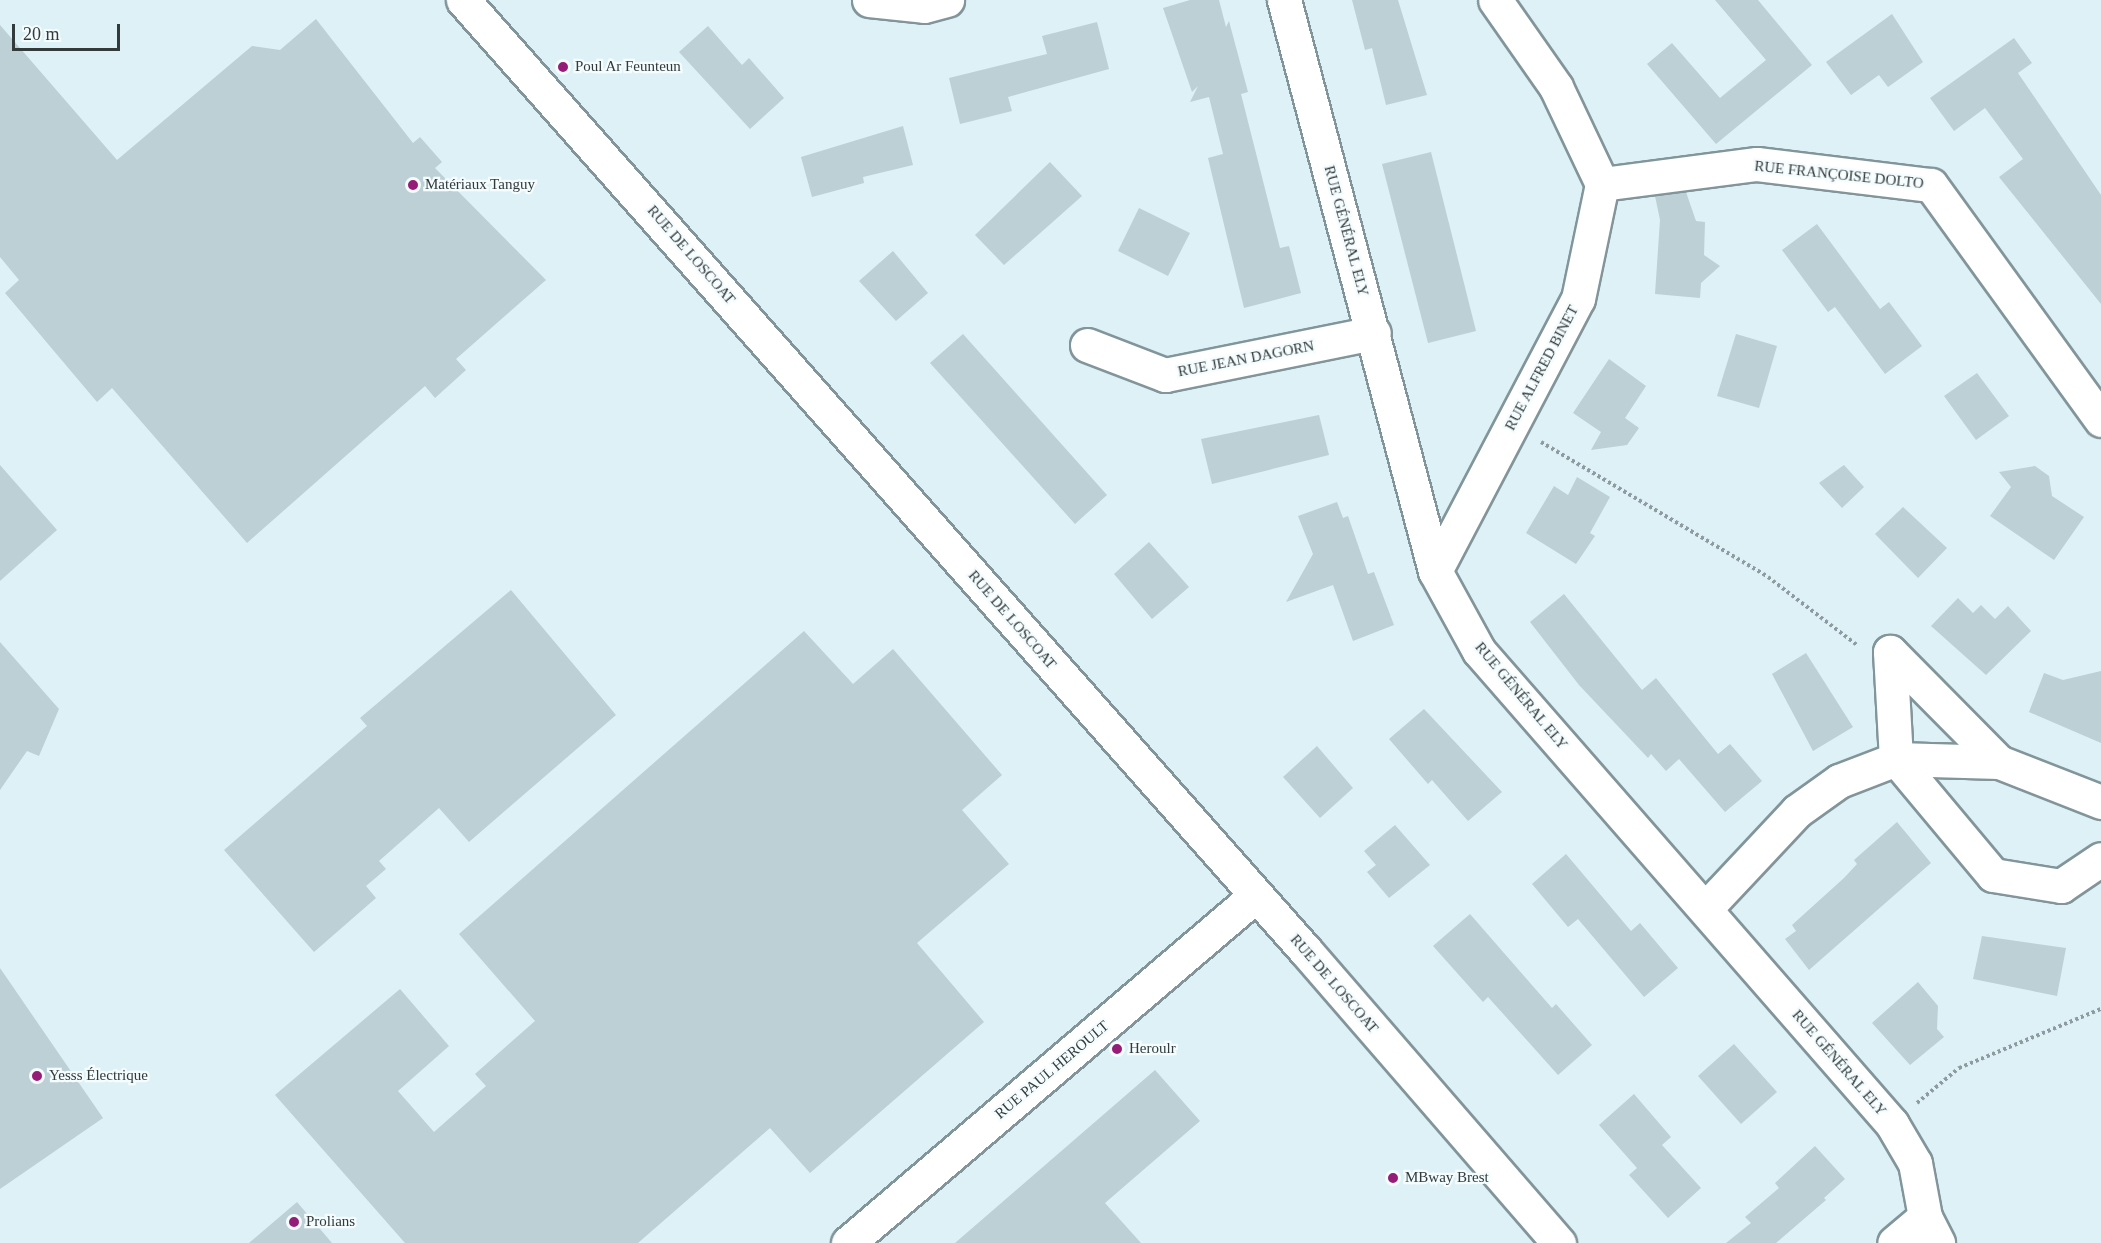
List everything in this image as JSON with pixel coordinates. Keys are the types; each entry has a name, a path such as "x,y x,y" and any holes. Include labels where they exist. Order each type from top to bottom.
{"street":[{"name":"RUE DE LOSCOAT","path":"463,0 1559,1243"},
{"path":"869,0 924,6 947,0"},
{"name":"RUE GÉNÉRAL ELY","path":"1284,0 1436,571 1479,651 1706,908 1892,1124 1915,1163 1932,1230 1894,1243"},
{"path":"1495,0 1556,87 1602,184"},
{"name":"RUE FRANÇOISE DOLTO","path":"1602,184 1757,164 1931,185 2101,420"},
{"name":"RUE ALFRED BINET","path":"1436,571 1578,299 1602,184"},
{"name":"RUE JEAN DAGORN","path":"1087,345 1165,375 1374,333"},
{"path":"1999,762 1890,652 1896,759 1993,875 2061,886 2101,859"},
{"path":"1706,908 1797,811 1839,781 1896,759 1999,762 2101,802"},
{"name":"RUE PAUL HEROULT","path":"848,1243 1255,896"}],"path":[{"path":"1513,424 1768,577 1892,671"},
{"path":"1892,1124 1959,1068 2101,1009"}],"building":[{"path":"1190,0 1219,0 1226,27 1229,21 1248,92 1241,94 1280,248 1289,246 1301,293 1244,308 1208,158 1223,154 1209,97 1190,102 1198,86 1192,92 1163,8"},
{"path":"1352,0 1398,0 1427,95 1386,105 1372,48 1365,50"},
{"path":"1715,0 1758,0 1812,65 1716,144 1647,64 1672,43 1720,98 1766,60"},
{"path":"1892,14 1923,62 1888,87 1879,75 1851,95 1826,62"},
{"path":"316,19 413,143 420,137 442,162 435,168 546,280 456,359 466,370 435,398 425,386 247,543 112,388 97,402 5,293 19,280 0,257 0,25 117,160 252,46 280,50"},
{"path":"1097,22 1109,69 1008,97 1012,111 960,124 949,78 1047,54 1042,36"},
{"path":"708,26 742,65 749,58 784,98 750,129 679,52"},
{"path":"2014,38 2032,63 2018,73 2101,195 2101,304 1999,177 2023,159 1985,108 1954,131 1930,98"},
{"path":"903,126 913,165 863,177 864,183 812,197 801,157"},
{"path":"1431,152 1476,331 1428,343 1382,164"},
{"path":"1050,162 1082,196 1004,265 975,235"},
{"path":"1686,192 1696,221 1705,222 1704,255 1720,266 1701,283 1700,298 1655,294 1660,220 1655,196"},
{"path":"1139,208 1190,233 1168,276 1118,251"},
{"path":"1817,224 1880,309 1889,302 1922,346 1885,374 1835,307 1828,312 1782,250"},
{"path":"893,251 928,293 896,321 859,281"},
{"path":"963,334 1107,495 1075,524 930,363"},
{"path":"1736,334 1777,346 1759,408 1717,396"},
{"path":"1609,359 1646,386 1625,418 1639,428 1627,445 1591,450 1601,432 1573,413"},
{"path":"1977,373 2009,416 1976,440 1944,396"},
{"path":"1319,415 1329,455 1212,484 1201,439"},
{"path":"0,465 57,530 0,581"},
{"path":"1844,465 1864,487 1842,508 1819,483"},
{"path":"2035,466 2049,476 2052,496 2084,517 2054,560 1990,516 2011,487 1999,472"},
{"path":"1577,477 1610,497 1590,533 1595,536 1576,564 1526,533 1554,486 1568,495"},
{"path":"1337,502 1343,518 1348,516 1368,574 1374,572 1394,625 1353,641 1333,585 1286,602 1313,554 1298,516"},
{"path":"1903,507 1947,548 1918,578 1875,534"},
{"path":"1149,542 1189,587 1152,619 1114,574"},
{"path":"511,590 616,715 469,842 439,808 379,861 386,869 366,886 376,898 314,952 224,850 367,726 360,718"},
{"path":"1564,594 1642,690 1656,678 1718,754 1730,744 1762,781 1725,812 1679,759 1666,771 1651,754 1648,758 1579,685 1530,622"},
{"path":"1958,598 1973,613 1981,605 1995,619 2008,606 2031,631 1986,675 1931,626"},
{"path":"804,631 853,684 893,649 1002,775 962,810 1009,864 917,943 984,1022 810,1173 770,1128 638,1243 405,1243 275,1095 400,989 449,1046 398,1091 434,1132 486,1086 475,1074 535,1021 459,934"},
{"path":"0,642 59,709 39,756 27,751 0,790"},
{"path":"1806,653 1853,727 1813,751 1772,674"},
{"path":"2101,671 2101,743 2029,712 2044,673 2063,680"},
{"path":"1424,709 1502,792 1468,821 1432,780 1428,784 1389,739"},
{"path":"1317,746 1353,788 1320,818 1283,777"},
{"path":"1897,822 1931,863 1809,970 1785,939 1796,931 1792,925 1844,878 1857,864 1854,860"},
{"path":"1395,825 1430,865 1389,898 1367,872 1376,865 1364,851"},
{"path":"1566,854 1631,931 1640,923 1678,968 1644,997 1578,919 1568,927 1532,884"},
{"path":"1470,914 1552,1008 1556,1004 1592,1045 1558,1075 1488,997 1483,1002 1433,946"},
{"path":"1982,936 2066,948 2057,996 1973,979"},
{"name":"Yesss Électrique","path":"0,968 103,1118 0,1189"},
{"path":"1918,982 1938,1006 1937,1029 1944,1037 1910,1065 1872,1023"},
{"path":"1734,1044 1777,1092 1741,1124 1698,1076"},
{"path":"1155,1070 1200,1121 1105,1203 1141,1243 955,1243"},
{"path":"1634,1094 1671,1137 1662,1145 1701,1188 1668,1218 1629,1175 1637,1168 1599,1125"},
{"path":"1815,1146 1845,1179 1824,1198 1826,1200 1776,1243 1726,1243 1751,1223 1745,1217 1779,1188 1775,1183"},
{"name":"Prolians","path":"297,1202 332,1243 249,1243"}],"place":[{"name":"Poul Ar Feunteun","path":"563,67"},
{"name":"Matériaux Tanguy","path":"413,185"},
{"name":"Heroulr","path":"1117,1049"},
{"name":"Yesss Électrique","path":"37,1076"},
{"name":"MBway Brest","path":"1393,1178"},
{"name":"Prolians","path":"294,1222"}]}
